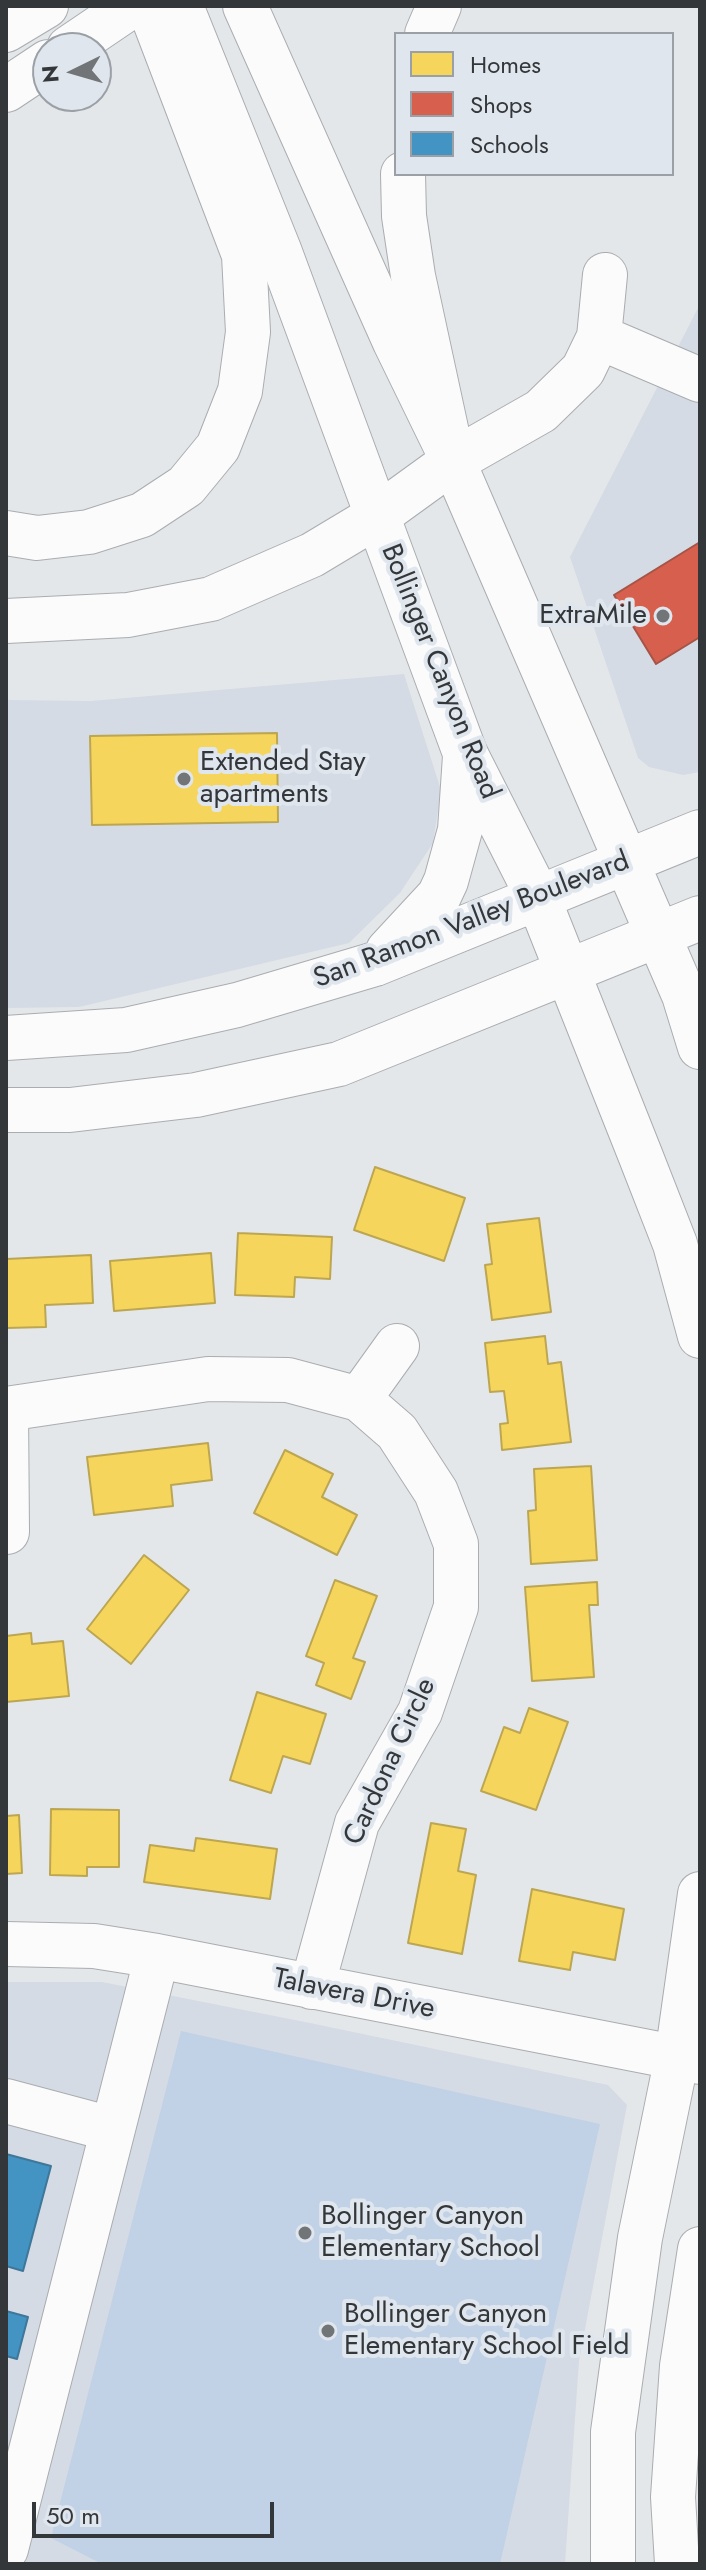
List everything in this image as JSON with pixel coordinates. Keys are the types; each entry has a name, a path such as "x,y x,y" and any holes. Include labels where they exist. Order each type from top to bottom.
{"main road":[{"path":"6,30 46,6"},
{"path":"93,32 131,6"},
{"path":"6,533 37,538 89,532 142,515 186,486 218,447 240,391 248,332 244,255 186,55 149,6"},
{"name":"Bollinger Canyon Road","path":"181,6 186,55 279,250 465,753 537,895 675,1244 700,1336"},
{"path":"428,32 439,6"},
{"path":"247,10 395,342 453,461 684,995 700,1047"},
{"path":"6,90 32,73"},
{"path":"403,176 404,216 413,276 453,461"},
{"path":"6,621 128,615 211,599 312,555 377,516 453,461 541,411 583,370 599,337 605,275"},
{"path":"599,337 700,380"},
{"path":"375,964 412,928 439,896 446,881 460,830 465,753"},
{"name":"San Ramon Valley Boulevard","path":"6,1038 126,1030 237,1005 375,964 537,895 700,832"},
{"path":"6,1110 70,1110 196,1095 339,1064 700,918"},
{"path":"359,1399 397,1346"},
{"name":"Cardona Circle","path":"6,1409 208,1379 288,1380 359,1399 397,1432 436,1492 456,1544 456,1607 420,1712 357,1823 312,1987"},
{"path":"6,1409 7,1532"},
{"path":"613,2564 613,2432 640,2238 688,2060 700,1894"},
{"name":"Talavera Drive","path":"6,1944 94,1946 157,1956 688,2060"},
{"path":"6,2549 157,1956"},
{"path":"6,2101 111,2129"},
{"path":"677,2564 673,2497 681,2381 700,2249"}],"shaded area":[{"path":"700,304 700,772 683,775 649,767 638,758 570,557"},
{"path":"404,674 441,790 433,843 400,893 349,943 79,1007 6,1008 6,700 91,701"},
{"name":"Bollinger Canyon Elementary School Field","path":"6,1982 102,1982 608,2085 627,2105 579,2361 565,2564 6,2564"},
{"name":"Bollinger Canyon Elementary School Field","path":"181,2031 600,2124 500,2564 102,2564 51,2538"}],"building: Homes":[{"name":"Extended Stay apartments","path":"277,733 278,822 92,825 90,736"},
{"path":"375,1167 465,1198 444,1261 354,1230"},
{"path":"539,1218 551,1312 492,1320 485,1265 492,1264 487,1224"},
{"path":"238,1233 332,1237 330,1279 295,1277 294,1297 235,1295"},
{"path":"211,1253 215,1303 114,1311 110,1261"},
{"path":"91,1255 93,1303 45,1305 46,1327 6,1328 6,1259"},
{"path":"545,1336 548,1364 561,1362 571,1442 502,1450 500,1424 508,1423 504,1391 490,1392 485,1343"},
{"path":"208,1443 212,1480 171,1485 173,1506 94,1515 87,1457"},
{"path":"285,1450 333,1474 322,1497 357,1515 337,1555 254,1513"},
{"path":"591,1466 597,1560 531,1564 528,1511 536,1510 534,1469"},
{"path":"144,1555 189,1590 131,1664 87,1629"},
{"path":"335,1580 377,1596 353,1658 365,1662 351,1699 316,1685 324,1663 306,1656"},
{"path":"597,1582 598,1605 589,1605 594,1677 532,1681 525,1587"},
{"path":"31,1633 32,1644 63,1641 69,1696 6,1702 6,1636"},
{"path":"257,1692 326,1714 310,1764 283,1756 271,1793 230,1780"},
{"path":"529,1708 568,1722 536,1810 481,1791 504,1727 520,1733"},
{"path":"51,1809 119,1810 119,1867 87,1867 87,1876 50,1875"},
{"path":"19,1815 22,1873 6,1874 6,1816"},
{"path":"431,1823 466,1829 458,1871 476,1875 462,1954 408,1943"},
{"path":"196,1838 277,1849 270,1899 144,1882 150,1845 194,1851"},
{"path":"532,1889 624,1909 615,1960 573,1952 570,1970 519,1961"}],"building: Shops":[{"name":"ExtraMile","path":"700,542 700,637 656,664 614,595"}],"building: Schools":[{"path":"6,2154 51,2166 23,2271 6,2266"},
{"path":"6,2311 28,2317 17,2359 6,2356"}],"place":[{"name":"ExtraMile","path":"663,616"},
{"name":"Extended Stay apartments","path":"184,779"},
{"name":"Bollinger Canyon Elementary School","path":"305,2233"},
{"name":"Bollinger Canyon Elementary School Field","path":"328,2331"}]}
